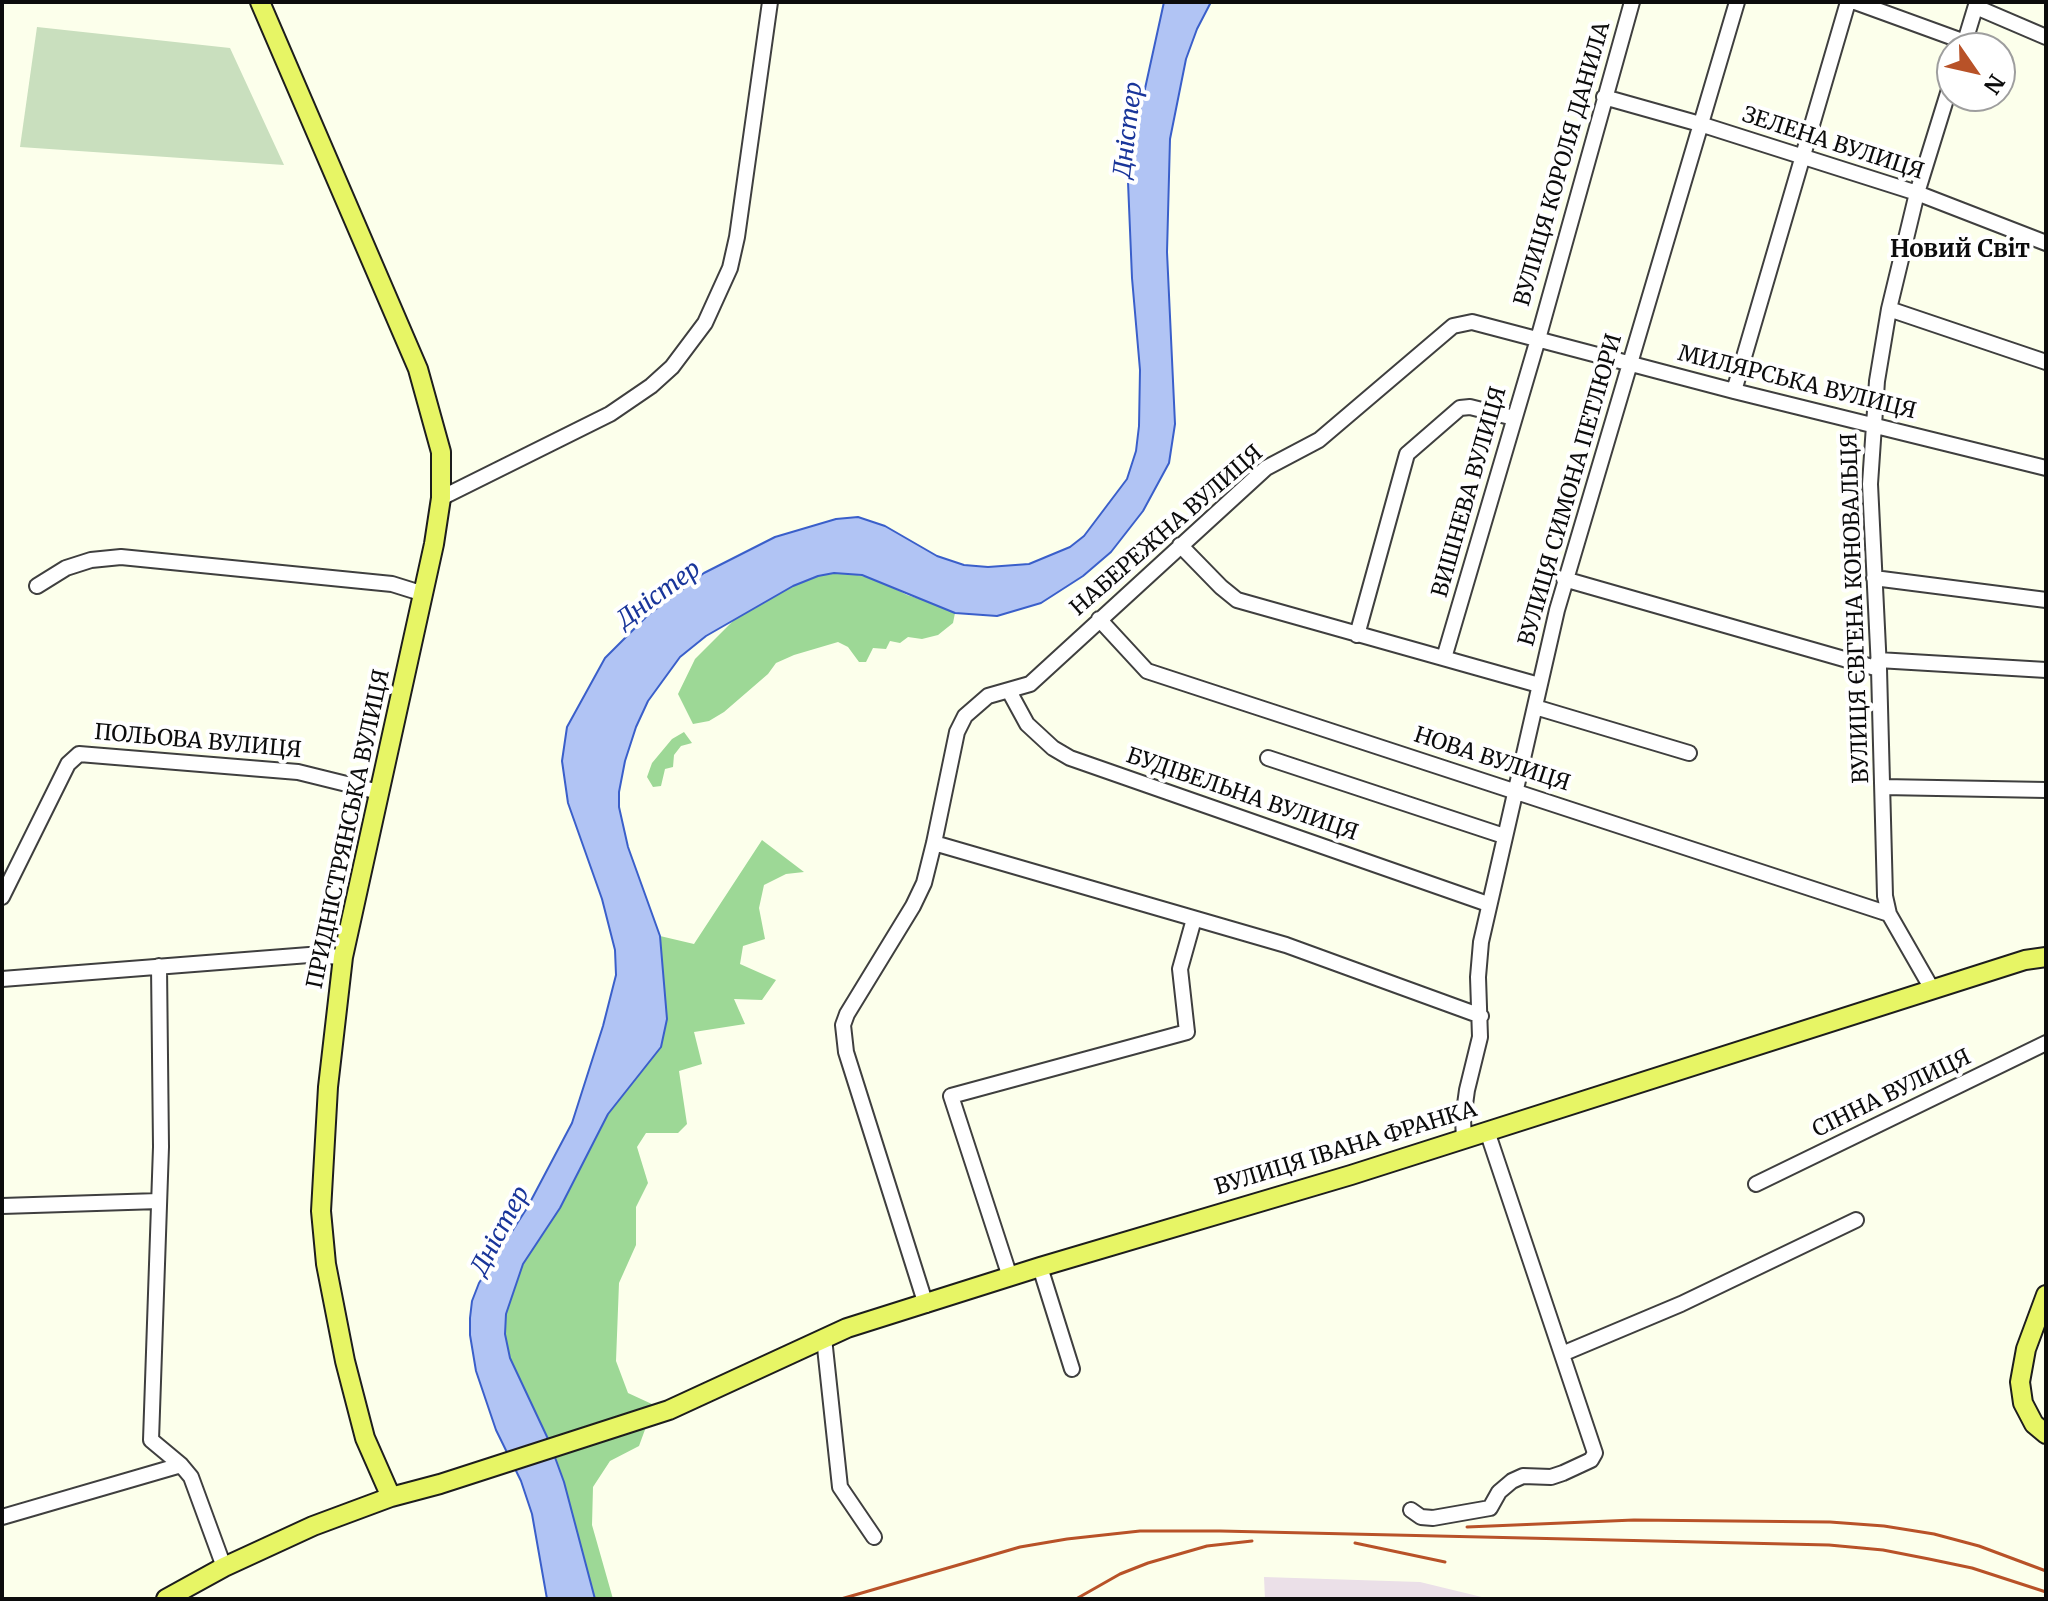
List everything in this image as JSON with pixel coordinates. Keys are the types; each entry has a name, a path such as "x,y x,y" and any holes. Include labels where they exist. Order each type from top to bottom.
{"main road":[{"name":"ПРИДНІСТРЯНСЬКА ВУЛИЦЯ","path":"260,2 418,369 441,452 441,498 424,594 343,957 328,1087 321,1211 326,1264 345,1361 365,1438 391,1497"},
{"name":"ВУЛИЦЯ ІВАНА ФРАНКА","path":"391,1497 669,1410 824,1338 1040,1267 1464,1139 2025,960 2046,957"},
{"path":"2046,1295 2026,1349 2020,1382 2023,1403 2034,1424 2046,1434"},
{"path":"166,1599 224,1567 313,1526 391,1497"}],"street":[{"path":"441,498 610,414 651,386 672,367 705,323 730,268 737,237 770,2"},
{"name":"ВУЛИЦЯ КОРОЛЯ ДАНИЛА","path":"1538,339 1632,2"},
{"name":"ВУЛИЦЯ СИМОНА ПЕТЛЮРИ","path":"1464,1139 1467,1090 1480,1037 1478,977 1481,942 1564,579 1737,2"},
{"path":"1734,391 1848,2"},
{"path":"1855,2 1936,34"},
{"path":"1968,32 1976,5 2046,37"},
{"name":"ЗЕЛЕНА ВУЛИЦЯ","path":"1604,97 1917,193 2046,243"},
{"name":"ВУЛИЦЯ ЄВГЕНА КОНОВАЛЬЦЯ","path":"1932,989 1889,914 1885,896 1879,665 1870,484 1878,370 1889,309 1917,193 1942,112"},
{"path":"1889,309 2046,362"},
{"name":"НАБЕРЕЖНА ВУЛИЦЯ","path":"934,843 957,732 965,716 988,696 1030,684 1266,468 1319,440 1453,326 1472,322 1538,339"},
{"name":"МИЛЯРСЬКА ВУЛИЦЯ","path":"1538,339 2046,468"},
{"name":"ВИШНЕВА ВУЛИЦЯ","path":"1444,658 1538,339"},
{"path":"1357,635 1407,454 1460,408 1470,407 1514,418"},
{"path":"1180,545 1237,600 1539,685"},
{"path":"37,586 66,568 91,560 121,557 392,584 424,594"},
{"path":"1874,578 2046,600"},
{"path":"1564,579 1879,665 2046,670"},
{"name":"НОВА ВУЛИЦЯ","path":"1099,619 1147,671 1889,914"},
{"name":"БУДІВЕЛЬНА ВУЛИЦЯ","path":"1009,691 1027,724 1053,748 1070,758 1488,904"},
{"path":"1535,707 1689,753"},
{"name":"ПОЛЬОВА ВУЛИЦЯ","path":"2,897 68,764 79,754 298,772 379,792"},
{"path":"1268,758 1504,836"},
{"path":"1883,787 2046,790"},
{"path":"926,1305 846,1052 843,1025 867,978 913,906 924,883 934,843 1286,945 1481,1016"},
{"path":"1010,1277 951,1096 1187,1032 1180,969 1194,919"},
{"path":"2,979 309,955 343,957"},
{"path":"159,966 161,1147 151,1440 191,1477 224,1567"},
{"name":"СІННА ВУЛИЦЯ","path":"1756,1184 2046,1043"},
{"path":"1411,1510 1421,1517 1433,1518 1490,1508 1499,1492 1512,1481 1523,1476 1551,1477 1563,1473 1591,1460 1595,1453 1487,1131"},
{"path":"2,1206 159,1201"},
{"path":"1562,1354 1681,1304 1856,1220"},
{"path":"1040,1267 1072,1369"},
{"path":"824,1338 840,1487 874,1537"},
{"path":"2,1517 181,1465"}],"shaded area":[{"path":"1264,1577 1420,1582 1490,1599 1265,1599"}],"green space":[{"path":"37,27 230,48 284,165 20,147"},
{"path":"845,572 878,580 907,595 945,607 955,613 953,623 938,635 922,639 908,637 900,643 890,641 886,649 873,648 866,662 859,662 848,647 838,642 794,655 776,663 768,674 724,712 709,721 693,724 678,694 695,659 737,617 793,586 818,576"},
{"path":"684,732 692,743 681,746 674,755 673,767 665,769 661,786 653,787 647,777 652,763 672,739"},
{"path":"762,840 804,872 786,874 764,885 759,908 765,939 743,946 740,964 776,980 762,1000 734,999 745,1024 694,1032 702,1064 679,1071 687,1124 678,1133 646,1133 637,1147 648,1183 636,1207 636,1245 619,1283 616,1361 628,1393 654,1405 639,1446 610,1461 593,1487 592,1525 613,1599 595,1599 564,1482 510,1358 505,1334 506,1314 523,1264 560,1208 608,1114 661,1047 667,1019 660,936 694,944"}],"water":[{"path":"1164,2 1211,2 1186,59 1170,139 1167,252 1175,424 1169,463 1143,511 1111,552 1083,576 1041,603 997,616 955,613 862,575 834,573 793,586 706,636 680,657 648,701 636,727 625,761 619,807 628,847 660,936 667,1019 661,1047 608,1114 560,1208 523,1264 506,1314 505,1334 510,1358 549,1441 564,1482 595,1599 547,1599 532,1514 521,1481 496,1430 476,1371 470,1318 479,1283 527,1208 572,1123 616,975 615,950 602,899 568,803 562,761 567,727 605,658 648,615 704,573 775,537 836,519 858,517 885,526 937,556 964,565 988,567 1029,564 1070,547 1084,536 1127,479 1136,451 1140,370 1128,182 1130,157"}],"railway":[{"path":"1467,1527 1634,1520 1830,1522 1884,1526 1934,1534 1979,1546 2046,1571"},
{"path":"841,1599 1020,1547 1140,1531 1829,1545 1883,1550 1972,1568 2046,1592"},
{"path":"1076,1599 1120,1574 1148,1563 1207,1546 1252,1541"},
{"path":"1355,1543 1445,1562"}],"district":[{"name":"Новий Світ","path":"1960,250"}],"water label":[{"name":"Дністер","path":"1129,130"},
{"name":"Дністер","path":"659,595"},
{"name":"Дністер","path":"501,1231"}]}
